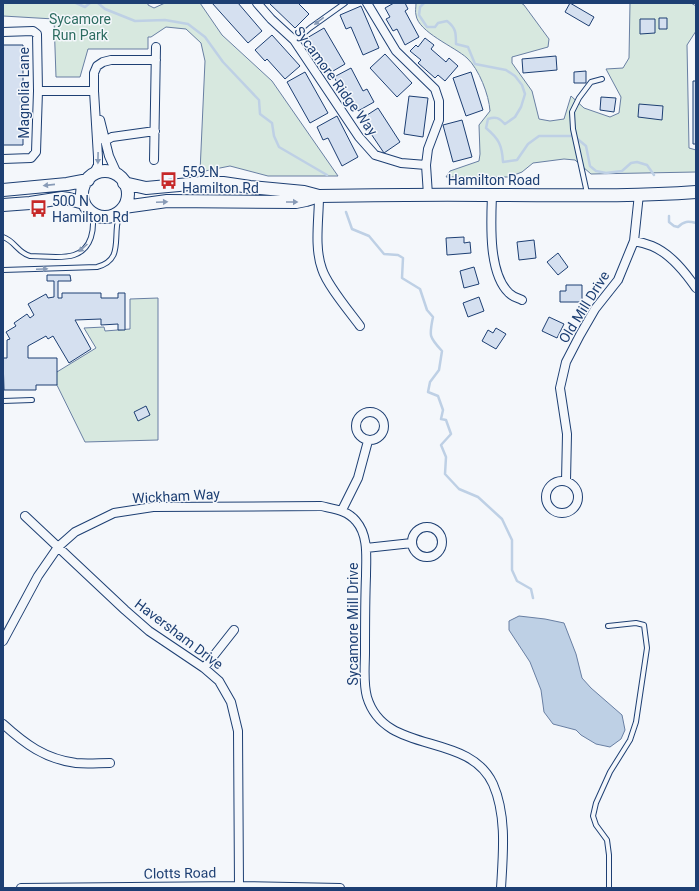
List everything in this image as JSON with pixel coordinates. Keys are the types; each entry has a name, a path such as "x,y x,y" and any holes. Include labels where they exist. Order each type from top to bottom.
{"main road":[{"path":"3,190 67,184 106,172 121,179 127,188 128,195 122,209 116,214 103,217 70,199 62,198 30,203 3,204"},
{"path":"88,208 83,191 90,177"},
{"name":"Hamilton Road","path":"121,179 134,186 146,188 201,183 223,183 304,192 319,196 696,195"},
{"name":"Hamilton Road","path":"669,194 696,192"},
{"name":"Hamilton Road","path":"122,209 167,201 296,202 319,196"}],"street":[{"name":"Sycamore Ridge Way","path":"256,3 295,42 359,137 375,155 401,163 426,165"},
{"path":"367,3 396,51 435,89 439,101 439,120 428,149 426,165 428,195"},
{"name":"Magnolia Lane","path":"3,32 33,31 37,34 38,91 36,152 31,158 3,159"},
{"path":"154,160 156,47"},
{"path":"90,177 98,165 94,91 94,73 97,66 103,62 156,60"},
{"path":"38,91 94,91"},
{"path":"94,91 112,166 121,179"},
{"path":"105,141 112,137 155,131"},
{"name":"Old Mill Drive","path":"566,481 568,460 567,434 560,388 566,362 595,309 618,280 634,241 639,194"},
{"path":"492,195 492,238 496,268 505,288 514,297 522,300"},
{"path":"319,196 318,248 322,270 332,287 360,326"},
{"path":"634,241 653,246 668,256 686,273 696,288"},
{"path":"342,510 358,478 368,441"},
{"path":"566,481 572,484 575,488 578,498 577,504 573,509 564,513 559,513 550,508 546,498 546,493 548,488 556,482 566,481"},
{"name":"Wickham Way","path":"3,641 38,576 58,547 75,532 114,513 153,507 321,506 342,510"},
{"name":"Sycamore Mill Drive","path":"342,510 349,514 360,527 366,548 365,676 367,697 376,716 392,730 410,738 462,753 480,765 492,783 500,805 503,833 501,888"},
{"name":"Haversham Drive","path":"25,516 149,631 204,668 219,681 231,702 238,731 239,886"},
{"path":"366,548 412,544"},
{"path":"204,668 234,630"},
{"path":"3,724 31,748 52,758 76,763 110,763"},
{"name":"Clotts Road","path":"21,888 239,886 340,888"}],"lane":[{"path":"295,42 310,28 345,3"},
{"path":"588,195 573,129 572,112 579,98 591,82 602,79"},
{"path":"3,237 10,239 24,255 74,255 83,250 92,237 93,224 88,208"},
{"path":"3,270 98,267 103,265 112,258 117,224 122,209"},
{"path":"3,401 32,400"},
{"path":"608,626 636,623 644,625 647,648 636,722 630,740 610,772 596,803 593,816 596,825 607,840 609,855 608,888"}],"green space":[{"name":"Sycamore Run Park","path":"3,3 148,3 148,5 154,8 165,3 200,3 222,35 272,81 338,176 268,176 230,166 200,172 205,61 201,43 186,29 166,27 151,37 148,37 148,49 88,49 80,77 56,77 54,19 3,16"},
{"path":"416,3 521,3 524,5 549,39 548,47 512,57 512,63 532,91 539,119 550,121 564,119 571,96 584,108 610,117 619,113 621,97 606,69 623,68 629,58 630,3 691,3 696,6 696,31 687,45 689,148 696,150 696,172 591,174 575,160 564,159 533,163 522,172 509,177 446,177 450,171 479,161 479,125 490,111 489,105 483,83 476,69 467,58 423,27 418,21 416,15"},
{"path":"158,298 158,440 85,442 52,375 96,348 84,328 104,327 105,331 130,329 130,299"}],"water":[{"path":"519,616 564,623 576,654 582,678 591,688 622,715 625,730 621,739 610,747 596,744 581,735 576,730 553,724 544,712 541,690 530,662 509,630 509,621"}],"building":[{"path":"212,3 238,3 262,31 248,43"},
{"path":"269,3 298,3 309,14 295,28"},
{"path":"394,3 405,3 408,9 405,11 419,37 405,45 397,29 393,31 386,19 390,17 385,8"},
{"path":"570,3 594,17 589,26 565,12"},
{"path":"361,6 379,48 363,55 351,27 346,29 340,15"},
{"path":"659,18 667,18 667,29 659,29"},
{"path":"640,19 655,19 655,33 640,34"},
{"path":"324,28 345,64 328,74 307,38"},
{"path":"272,35 300,66 285,79 267,59 265,61 255,50"},
{"path":"425,38 434,45 431,49 446,62 449,58 458,66 445,81 438,75 435,78 418,63 421,60 410,51 416,45 418,47"},
{"path":"3,45 23,45 23,145 3,145"},
{"path":"385,54 412,83 397,97 370,68"},
{"path":"556,56 557,70 523,73 522,59"},
{"path":"351,68 363,91 367,89 374,102 358,111 353,101 349,104 334,77"},
{"path":"586,71 586,83 574,83 574,72"},
{"path":"305,72 328,113 310,123 287,82"},
{"path":"471,72 483,110 466,116 453,78"},
{"path":"693,81 696,81 696,144 693,144"},
{"path":"409,96 428,98 423,137 404,134"},
{"path":"601,97 616,98 614,112 600,110"},
{"path":"639,104 663,106 662,120 638,117"},
{"path":"378,108 400,142 384,153 361,119"},
{"path":"337,116 358,157 342,166 328,138 323,140 317,127"},
{"path":"462,120 472,157 453,162 443,125"},
{"path":"464,237 464,243 470,242 471,253 447,255 446,238"},
{"path":"534,240 536,258 519,260 517,242"},
{"path":"558,253 568,267 558,275 547,262"},
{"path":"474,267 479,284 464,288 460,271"},
{"path":"47,275 70,275 71,281 58,281 58,298 62,298 62,293 101,293 101,298 118,298 118,293 125,293 125,330 118,330 118,324 101,325 101,319 75,320 91,349 69,363 53,336 48,339 46,336 28,346 28,358 57,358 57,385 36,385 36,390 4,390 3,358 7,358 7,340 10,339 6,332 16,326 14,323 27,314 30,318 34,315 28,304 46,294 48,298 54,297 54,281 47,281"},
{"path":"566,285 582,285 582,302 560,302 560,291 566,291"},
{"path":"479,297 484,311 468,317 463,303"},
{"path":"549,317 564,324 557,338 542,331"},
{"path":"496,328 506,334 496,349 482,341 488,330 493,333"},
{"path":"146,406 150,415 138,421 134,412"}],"waterway":[{"path":"76,3 85,7 90,3"},
{"path":"98,3 105,9 135,21 165,20 188,24 205,37 223,62 259,100 260,114 272,123 274,136 279,147 327,175"},
{"path":"424,3 420,7 419,15 427,27 435,27 438,23 447,21 455,31 456,44 468,47 475,64 506,70 515,76 522,85 525,94 521,107 515,117 505,124 497,118 488,119 486,128 499,143 502,151 503,162 517,160 528,144 539,136 574,136 586,146 590,166 596,171 606,173 622,171 631,163 637,162 647,165 654,175"},
{"path":"346,212 352,229 369,236 384,254 398,255 403,258 402,278 420,289 427,310 433,317 431,328 432,339 442,351 439,370 430,382 428,392 438,396 443,410 441,419 446,420 451,434 441,445 446,457 445,474 459,489 478,497 502,519 512,540 512,570 517,581 531,589 533,598"},
{"path":"669,216 669,222 674,226 678,227 686,222 696,223"}],"place":[{"name":"559 N Hamilton Rd","path":"169,180"},
{"name":"500 N Hamilton Rd","path":"39,209"}]}
